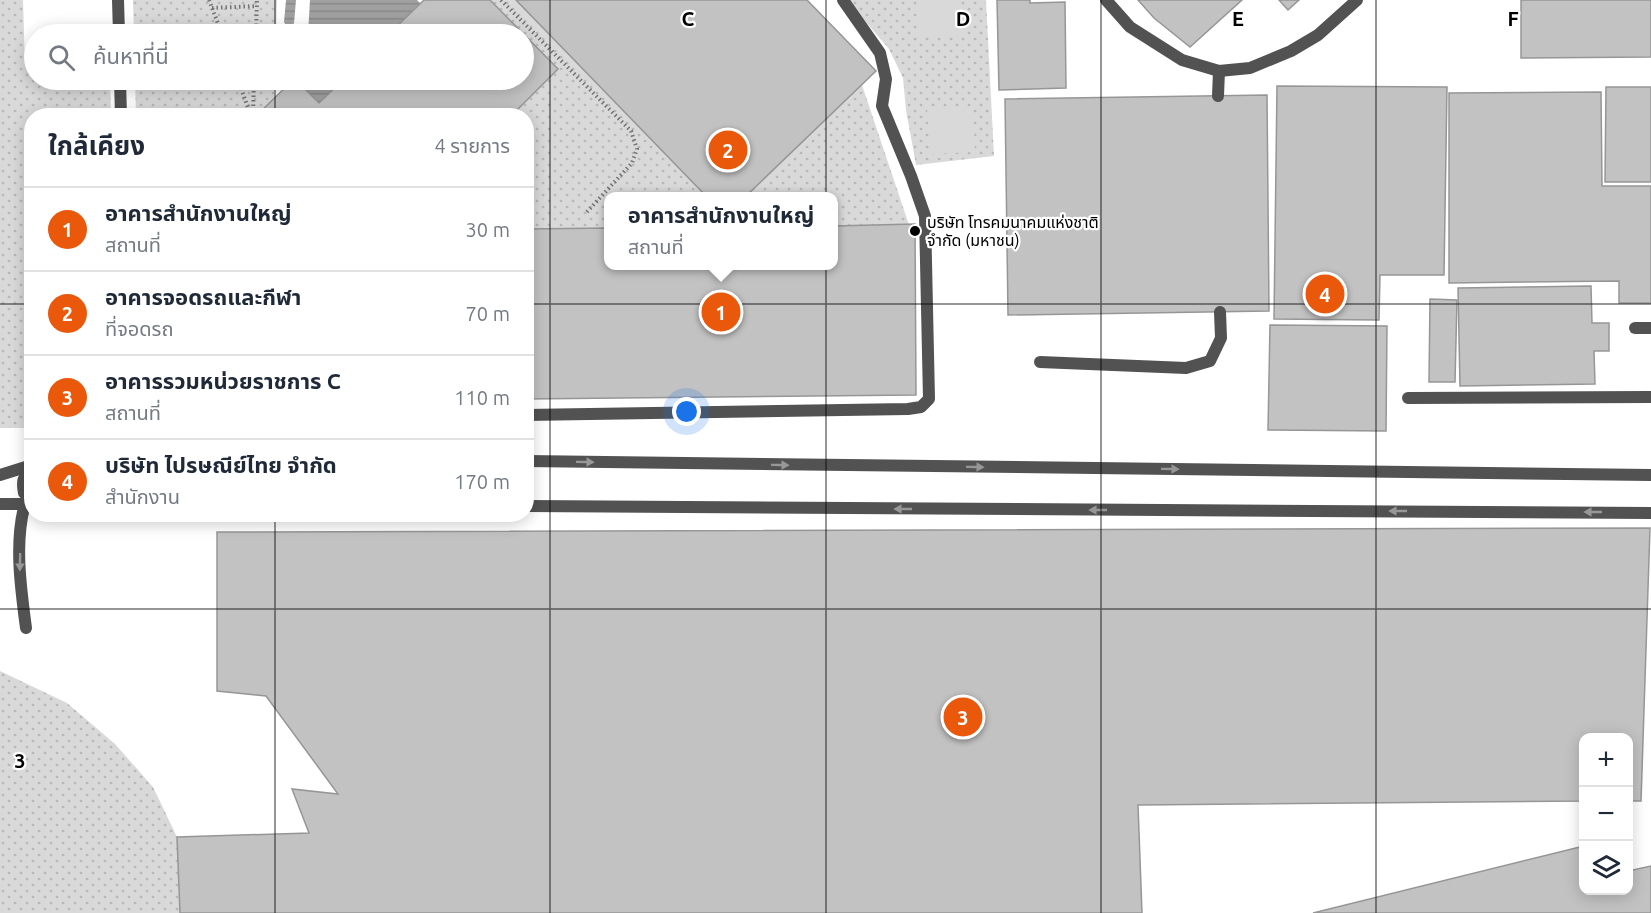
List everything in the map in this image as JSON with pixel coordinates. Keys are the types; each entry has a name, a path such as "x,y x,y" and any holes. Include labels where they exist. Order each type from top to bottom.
{"street":[{"path":"118,0 119,24"},
{"path":"534,415 908,409 921,407 929,399 925,216 882,106 886,79 880,53 843,0"},
{"path":"1106,0 1130,27 1182,60 1219,71 1250,68 1291,51 1318,35 1357,0"},
{"path":"1218,96 1219,71"},
{"path":"120,90 121,108"},
{"path":"1040,362 1186,368 1210,361 1221,338 1220,312"},
{"path":"1635,328 1651,328"},
{"path":"1408,398 1651,397"},
{"path":"534,461 1651,475"},
{"path":"0,475 24,468"},
{"path":"24,476 22,484 24,493"},
{"path":"0,504 24,502"},
{"path":"534,506 1651,513"},
{"path":"24,511 21,517 20,583 26,628"}],"path":[{"path":"209,0 218,24"},
{"path":"501,0 525,24"},
{"path":"212,8 257,3 256,24"},
{"path":"534,34 630,131 637,149 632,163 605,192"},
{"path":"242,90 249,108"},
{"path":"252,108 253,90"},
{"path":"585,214 604,193"}],"shaded area":[{"path":"0,0 23,0 24,90 110,90 111,108 24,108 24,428 0,428"},
{"path":"133,0 277,0 276,24 134,24"},
{"path":"286,0 296,0 294,23 285,24"},
{"path":"310,0 417,0 421,4 400,24 309,24"},
{"path":"432,0 784,0 862,85 909,225 838,226 838,192 604,192 604,228 534,229 534,108 394,108 400,90 534,90 534,24 424,24"},
{"path":"847,0 986,0 994,156 916,165 903,78 889,49"},
{"path":"917,0 961,0 962,35 918,37"},
{"path":"135,90 274,90 274,98 263,108 136,108"},
{"path":"306,90 333,90 319,103"},
{"path":"973,107 975,152 930,154 927,109"},
{"path":"0,671 67,703 115,744 153,787 177,837 180,913 0,913"}],"building":[{"path":"424,0 490,0 514,24 399,24"},
{"path":"516,0 807,0 876,71 750,192 702,192"},
{"path":"997,0 1030,0 1030,3 1065,2 1066,88 999,90"},
{"path":"1138,0 1242,0 1190,47 1154,18"},
{"path":"1279,0 1299,0 1288,10"},
{"path":"1521,0 1651,0 1651,57 1521,58"},
{"path":"534,44 558,69 519,108 264,108 283,90 306,90 319,103 333,90 534,90"},
{"path":"1277,86 1447,87 1444,275 1380,275 1379,320 1274,319"},
{"path":"1606,87 1651,87 1651,182 1605,182"},
{"path":"1601,92 1602,186 1651,186 1651,303 1619,303 1619,281 1449,283 1449,93"},
{"path":"1267,95 1269,311 1008,315 1005,99"},
{"path":"915,224 916,395 534,399 534,229 604,228 604,270 838,270 838,226"},
{"path":"1591,286 1592,323 1609,323 1609,351 1594,351 1595,384 1460,386 1458,288"},
{"path":"1430,299 1457,300 1455,382 1429,382"},
{"path":"1270,325 1387,326 1386,431 1268,430"},
{"path":"1650,528 1641,801 1633,801 1633,733 1579,733 1579,801 1138,805 1142,913 180,913 177,837 309,833 292,789 338,794 266,696 217,691 217,532"},
{"path":"1579,847 1579,895 1633,895 1633,870 1651,866 1651,913 1313,913"}],"place":[{"name":"อาคารจอดรถและกีฬา","path":"728,150"},
{"name":"บริษัท โทรคมนาคมแห่งชาติ จำกัด (มหาชน)","path":"915,231"},
{"name":"บริษัท ไปรษณีย์ไทย จำกัด","path":"1325,294"},
{"name":"อาคารสำนักงานใหญ่","path":"721,312"},
{"name":"อาคารรวมหน่วยราชการ C","path":"963,717"}]}
